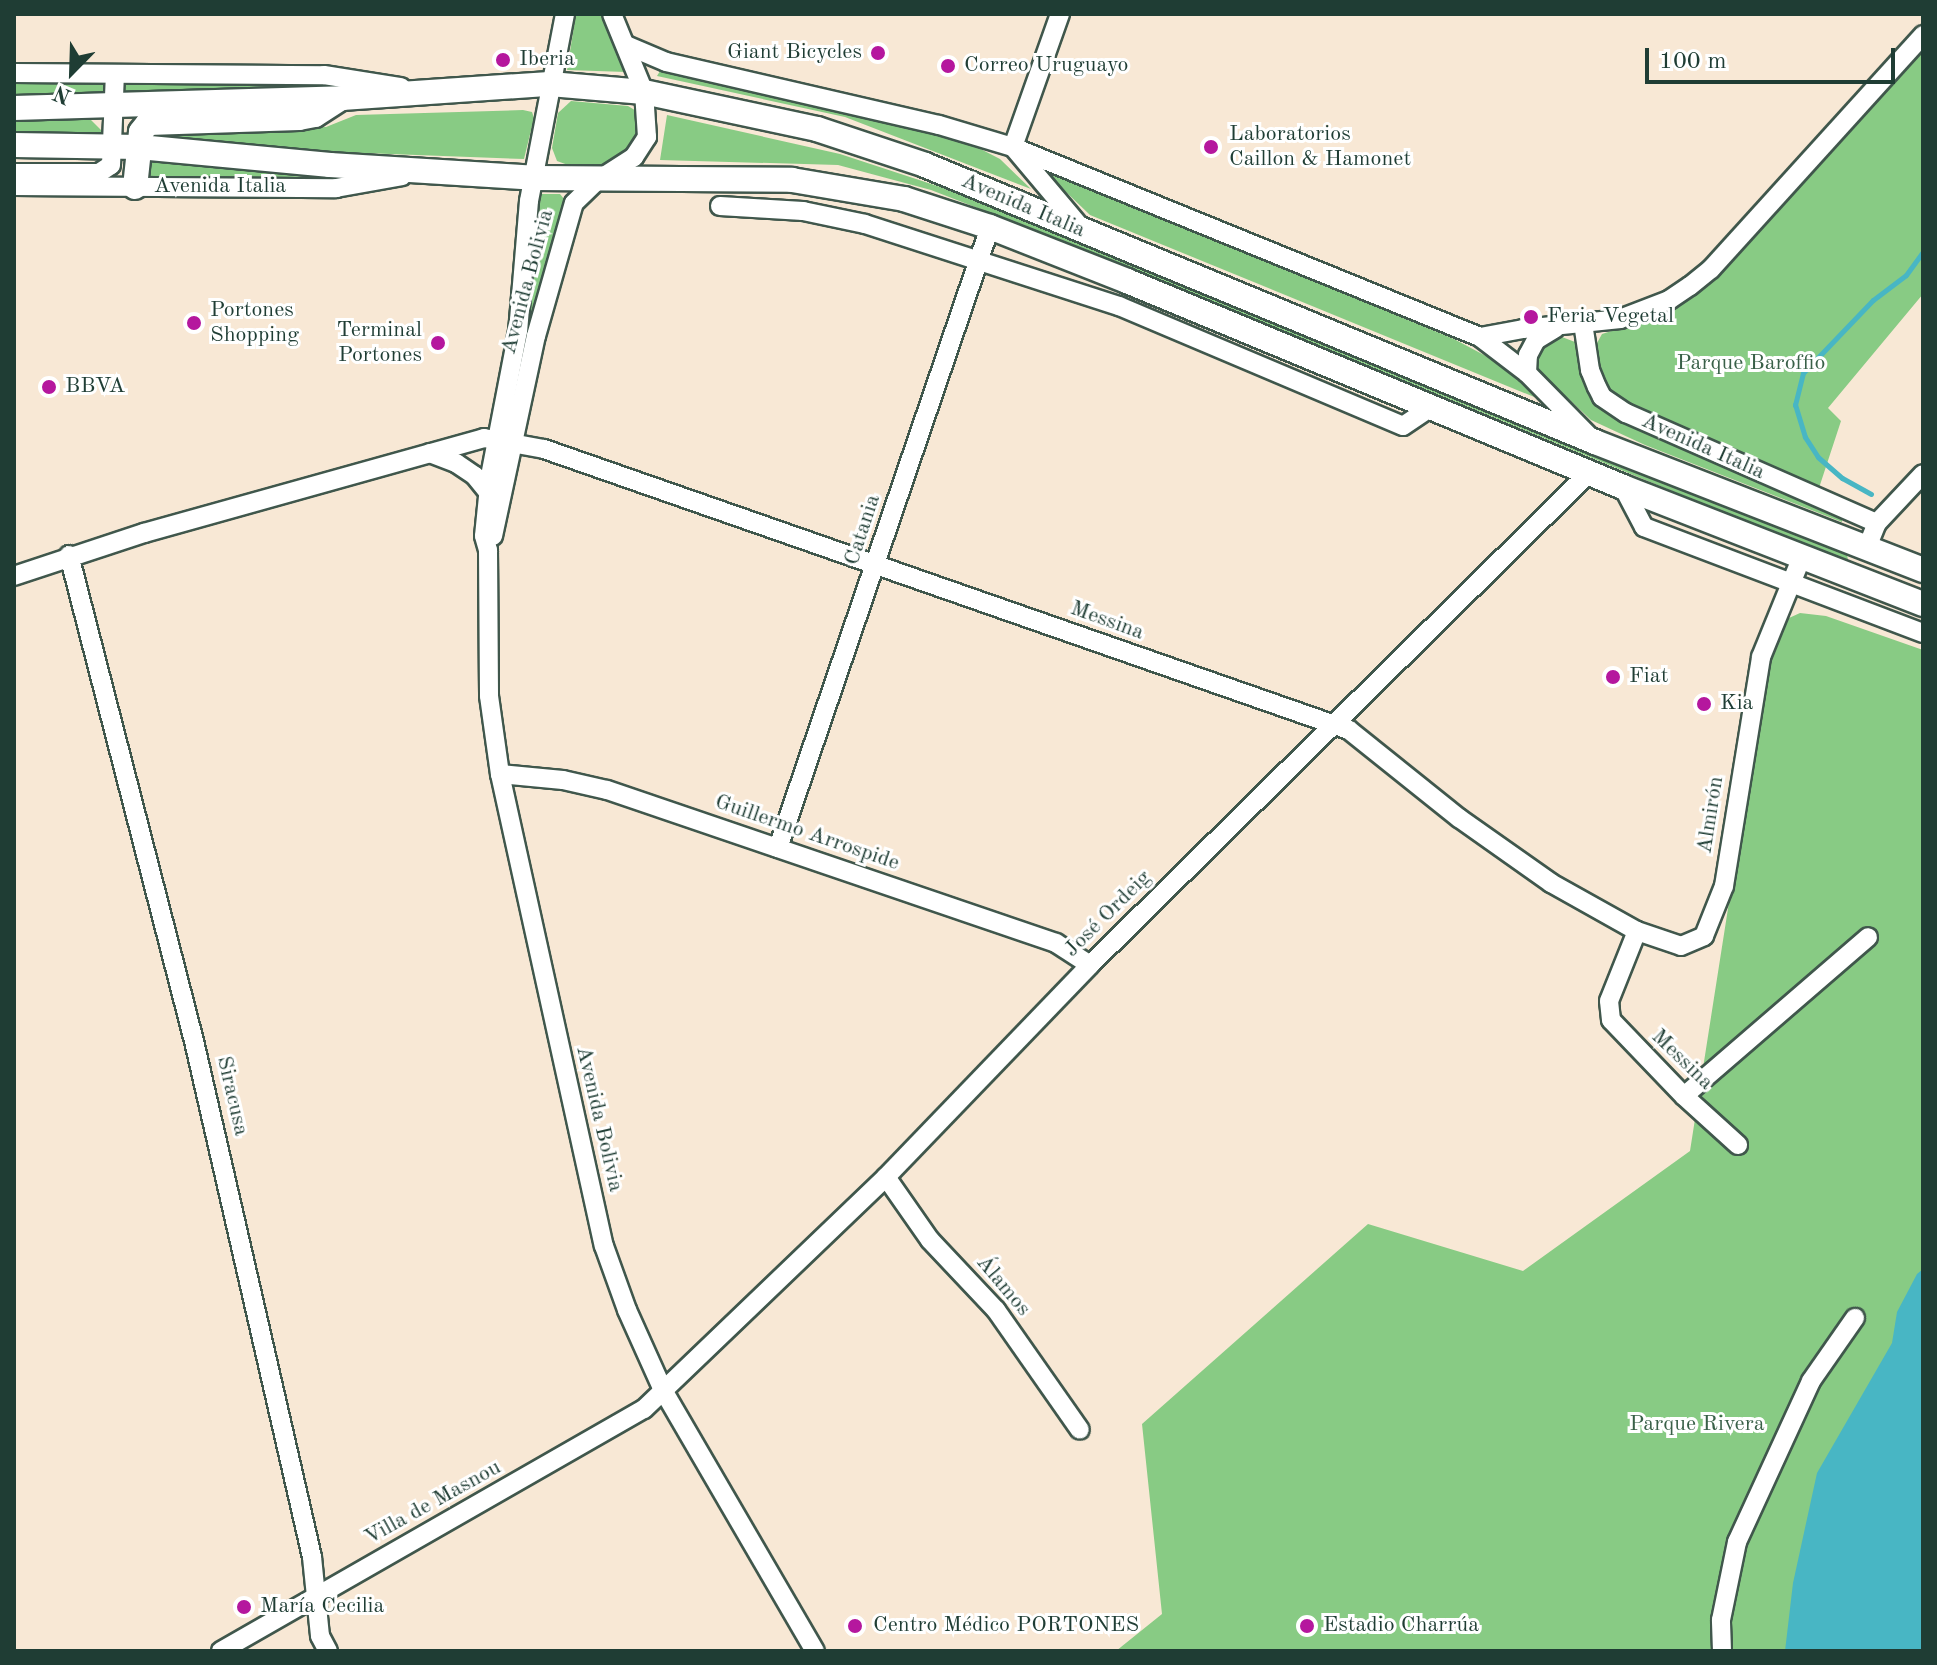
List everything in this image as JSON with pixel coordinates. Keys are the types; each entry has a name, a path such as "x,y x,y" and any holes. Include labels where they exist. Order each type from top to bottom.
{"main road":[{"name":"Avenida Italia","path":"14,108 342,98 550,84 644,92 817,129 875,147 1595,442 1923,570"},
{"path":"135,187 142,127 148,123 299,118 315,115 342,98"},
{"name":"Avenida Italia","path":"14,145 139,147 534,178 792,180 904,199 990,227 1801,559 1923,604"}],"street":[{"name":"Avenida Bolivia","path":"488,550 484,536 488,492 518,331 534,178 565,14"},
{"name":"Avenida Bolivia","path":"612,14 644,92 649,125 643,146 622,167 598,180 574,203 567,221 536,336 515,443 488,550 489,696 500,774 604,1246 627,1310 663,1390 815,1651"},
{"path":"1060,14 1013,147 1084,232"},
{"path":"1480,337 1523,329 1620,319 1669,300 1711,269 1923,35"},
{"name":"Avenida Italia","path":"626,45 666,62 939,125 1013,147 1480,337 1527,373 1595,442"},
{"name":"Avenida Italia","path":"14,73 324,75 423,91"},
{"path":"14,173 99,173 111,165 115,74"},
{"name":"Avenida Italia","path":"14,186 336,188 425,171"},
{"path":"720,206 762,206 834,217 977,260 1119,306 1403,426 1431,407"},
{"name":"Catania","path":"778,848 990,227"},
{"name":"Avenida Italia","path":"1583,323 1590,370 1602,397 1626,413 1877,523"},
{"path":"1527,373 1528,355 1536,340 1559,327"},
{"path":"14,576 69,555 484,438 496,439"},
{"name":"Messina","path":"496,439 554,452 1349,730 1516,859 1637,931 1609,1001 1608,1011 1616,1029 1738,1145"},
{"path":"430,453 456,463 475,476 488,492"},
{"name":"José Ordeig","path":"663,1390 886,1177 1090,965 1589,473"},
{"path":"1866,550 1877,523 1923,474"},
{"path":"1623,487 1644,527 1923,633"},
{"name":"Siracusa","path":"69,555 198,1055 312,1557 320,1636 328,1651"},
{"name":"Almirón","path":"1637,931 1681,946 1704,936 1713,922 1724,886 1761,657 1801,559"},
{"name":"Guillermo Arrospide","path":"500,774 563,780 607,790 1056,943 1090,965"},
{"path":"1684,1096 1868,937"},
{"name":"Álamos","path":"886,1177 930,1240 996,1310 1080,1430"},
{"path":"1722,1651 1721,1620 1737,1542 1774,1454 1811,1381 1855,1318"},
{"name":"Villa de Masnou","path":"221,1651 623,1424 663,1390"}],"green space":[{"path":"576,14 604,14 626,72 567,70"},
{"name":"Parque Baroffio","path":"1923,44 1923,294 1828,408 1841,421 1818,491 1613,395 1604,381 1597,353 1597,343 1602,334 1649,319 1704,288"},
{"path":"660,71 967,142 1000,159 1031,189 845,117 657,76"},
{"path":"14,81 107,82 106,93 14,97"},
{"path":"305,81 305,86 122,93 121,82"},
{"path":"571,101 628,106 638,112 641,130 631,152 611,164 599,166 568,165 557,161 552,148 558,113"},
{"path":"532,112 534,118 524,159 283,150 151,136 153,132 326,127 356,115"},
{"path":"667,115 840,154 980,200 1847,555 1849,564 1117,262 931,190 838,165 660,160"},
{"path":"14,120 91,120 106,135 14,135"},
{"path":"144,158 334,176 146,180"},
{"path":"1041,168 1454,339 1499,363 1544,401 1090,215"},
{"path":"541,194 560,194 564,199 511,418 527,321"},
{"path":"1562,337 1575,342 1601,407 1617,418 1842,519 1842,522 1645,445 1591,420 1538,370 1535,363 1538,348 1553,338"},
{"name":"Parque Rivera","path":"1800,613 1826,616 1923,650 1923,1651 1116,1651 1162,1614 1142,1424 1368,1224 1523,1271 1690,1151 1769,647 1778,630 1789,618"}],"water":[{"path":"1923,1269 1923,1651 1785,1651 1793,1583 1817,1473 1892,1343 1897,1312 1917,1274"}],"waterway":[{"path":"1871,494 1842,478 1818,457 1805,437 1795,405 1803,373 1873,300 1906,275 1923,252"}],"place":[{"name":"Giant Bicycles","path":"878,53"},
{"name":"Iberia","path":"503,60"},
{"name":"Correo Uruguayo","path":"948,66"},
{"name":"Laboratorios Caillon & Hamonet","path":"1211,147"},
{"name":"Feria Vegetal","path":"1531,317"},
{"name":"Portones Shopping","path":"194,323"},
{"name":"Terminal Portones","path":"438,343"},
{"name":"BBVA","path":"49,387"},
{"name":"Fiat","path":"1613,677"},
{"name":"Kia","path":"1704,704"},
{"name":"María Cecilia","path":"244,1607"},
{"name":"Centro Médico PORTONES","path":"855,1626"},
{"name":"Estadio Charrúa","path":"1307,1626"}]}
